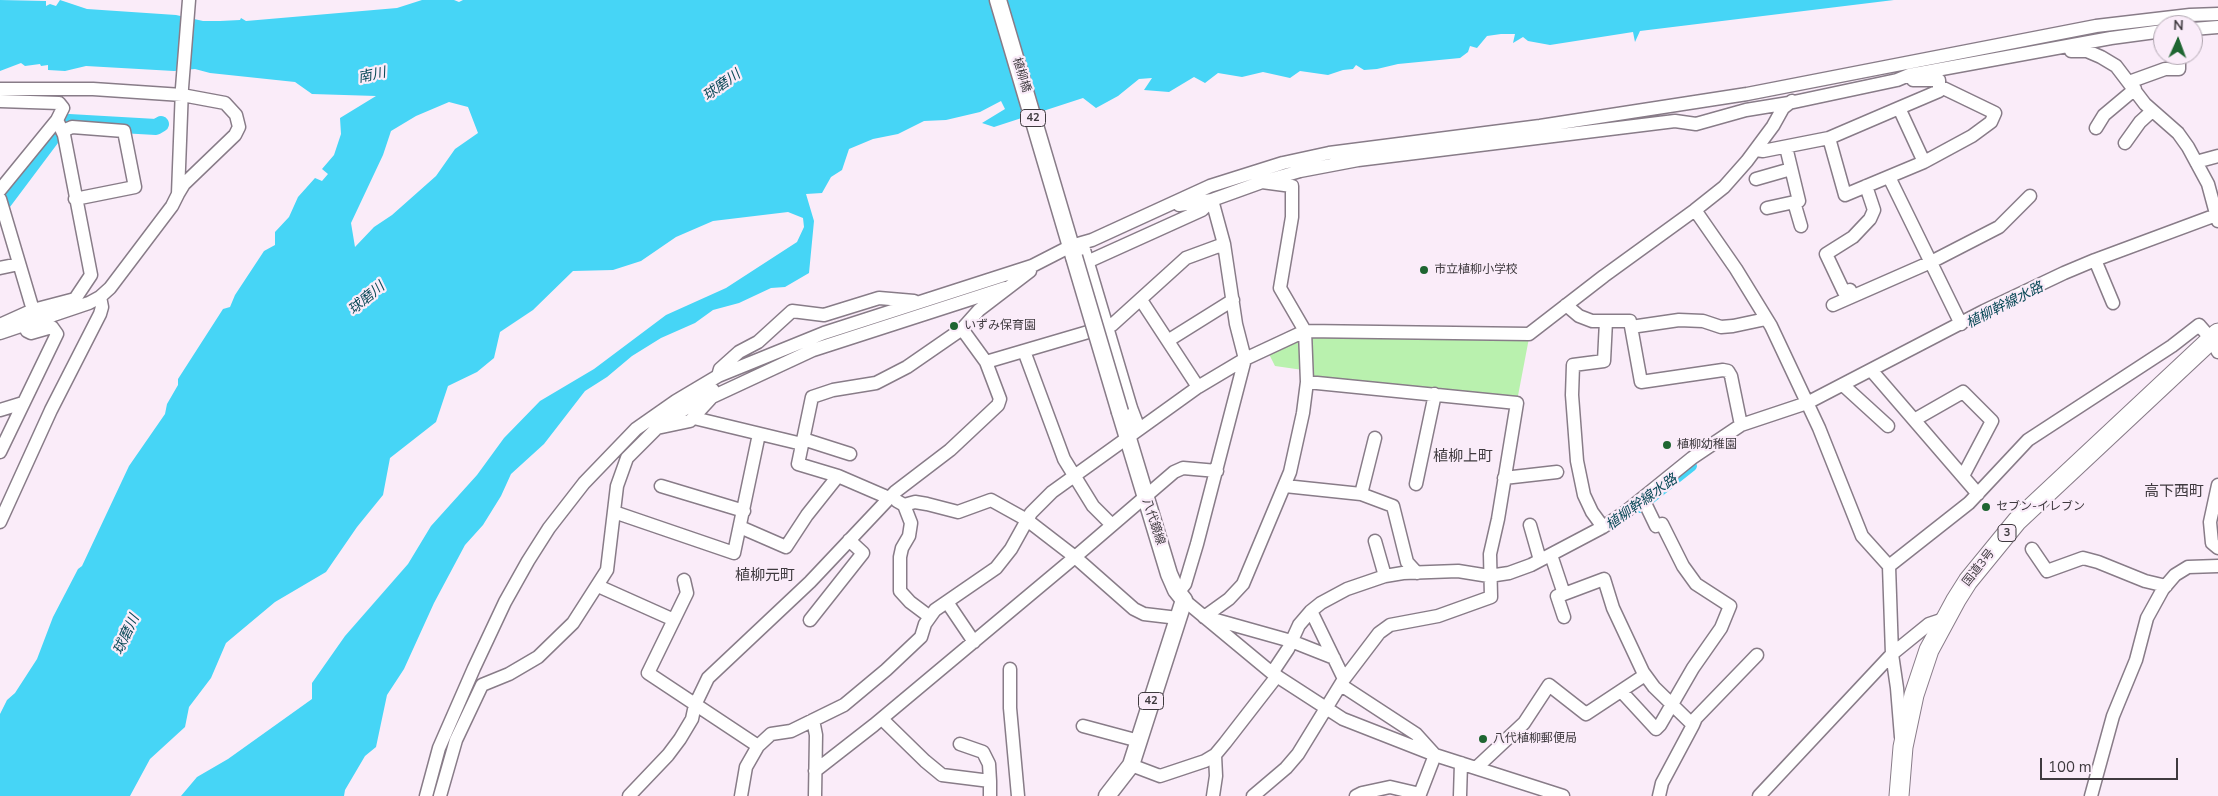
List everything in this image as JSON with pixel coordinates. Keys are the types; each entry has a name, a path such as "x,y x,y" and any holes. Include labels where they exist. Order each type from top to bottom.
{"highway":[{"name":"国道3号","path":"1899,796 1902,747 1907,722 1923,668 1929,650 1968,581 2017,521 2216,342"}],"main road":[{"name":"植柳橋","path":"998,0 1077,249"},
{"name":"八代鏡線","path":"1077,249 1120,412 1133,433 1144,496 1169,574 1180,595"},
{"name":"42","path":"1107,796 1131,765 1178,618 1180,595"}],"street":[{"path":"178,194 182,91 189,0"},
{"path":"1077,249 1092,240 1210,186 1283,163 1329,153 1540,126 1837,79 2096,26 2190,15 2218,14"},
{"path":"2203,28 2218,27"},
{"path":"1165,207 1212,200 1300,171 1358,160 1675,121 1696,124 1760,107 1789,103 1897,80 1909,75 2111,38 2153,32"},
{"path":"1131,765 1160,776 1205,761 1215,755 1274,675 1299,625 1310,611 1321,603 1347,590 1385,576 1458,571 1489,576 1509,573 1546,557 1603,527 1643,499 1692,458 1741,425 1807,403 2028,289 2095,260 2217,218 2208,184 2178,133 2145,104 2116,66 2102,57 2087,51 2007,50 2004,44"},
{"path":"2096,128 2104,115 2132,85 2164,69 2179,69 2179,65"},
{"path":"741,796 746,767 758,746 771,734 791,731 844,705 886,670 921,637 925,624 935,610 996,568 1011,549 1027,520 1052,492 1198,387 1246,358 1305,331 1529,334 1724,188 1756,150 1782,108 1796,98 1837,79 1939,80 1939,91 1829,138 1763,151 1756,150"},
{"path":"1829,138 1845,195 1924,162 1972,136 1991,122 1995,112 1939,86"},
{"path":"0,89 182,91 225,103 236,116 239,127 235,135 184,184 172,206 110,288 100,297 89,303 0,324"},
{"path":"63,108 85,90"},
{"path":"0,101 59,103 63,108 61,128 90,275 76,299 35,315 24,325 0,333"},
{"path":"1695,102 1708,105 1760,107"},
{"path":"1898,108 1924,162"},
{"path":"2125,143 2140,122 2152,110"},
{"path":"0,190 61,128 124,130 135,187 75,199"},
{"path":"1767,208 1799,201 1786,147"},
{"path":"2196,162 2218,156"},
{"path":"1756,179 1791,170"},
{"path":"1889,177 1961,324"},
{"path":"1204,617 1218,605 1229,599 1243,584 1290,472 1307,382 1305,331 1280,288 1292,218 1292,186 1262,182"},
{"path":"1852,296 1850,290 1844,292 1826,254 1853,237 1870,219 1874,210 1866,186"},
{"path":"1833,305 1931,262 1999,227 2030,196"},
{"path":"0,200 35,315"},
{"path":"440,796 456,740 482,685 509,674 538,657 573,623 598,586 607,570 617,486 627,458 657,428 738,368 824,333 1032,266 1077,249 1202,210 1212,200"},
{"path":"1212,200 1224,244 1236,324 1246,358 1217,470 1185,584 1181,589 1180,595 1274,675 1343,719 1366,730 1435,755 1563,796"},
{"path":"1794,202 1801,226"},
{"path":"1695,210 1736,269 1766,319 1791,365 1819,428 1862,536 1889,566 1892,654 1902,747"},
{"path":"986,362 1112,324 1186,258 1224,244"},
{"path":"1077,249 1107,326 1130,408 1133,433"},
{"path":"2095,260 2113,303"},
{"path":"0,268 19,264"},
{"path":"930,617 910,602 900,591 900,557 902,548 911,532 908,514 904,505 838,476 798,464 812,397 833,390 876,383 907,367 962,329 978,310 1005,288 1029,272 1032,266"},
{"path":"712,397 813,350 1005,288"},
{"path":"0,522 51,410 100,314 102,307 100,297"},
{"path":"657,428 690,421 694,418 712,397 720,380 720,369 739,352 758,342 792,311 824,315 879,298 921,302"},
{"path":"1141,300 1198,387"},
{"path":"1169,340 1233,300"},
{"path":"1566,305 1579,316 1592,321 1630,321 1641,382 1723,370 1728,371 1731,376 1741,425"},
{"path":"1631,327 1679,320 1703,321 1721,327 1766,319"},
{"path":"1603,527 1592,512 1584,495 1577,461 1572,394 1573,365 1604,361 1606,320"},
{"path":"1889,566 1978,494 2028,440 2172,346 2199,324 2216,342"},
{"path":"0,452 57,334 52,327 31,333 26,331 24,325"},
{"path":"629,796 680,739 692,719 695,705 708,678 759,632 889,497 950,450 998,405 1000,399 986,362 962,329"},
{"path":"1024,351 1064,459 1093,506 1112,525"},
{"path":"1871,370 1978,494"},
{"path":"426,796 439,748 505,602 549,528 584,483 636,430 676,401 720,380"},
{"path":"1253,796 1286,768 1298,754 1342,682 1379,633 1390,625 1438,616 1491,597 1489,576 1490,554 1517,403 1307,382"},
{"path":"1843,385 1888,426"},
{"path":"1914,420 1963,392 1992,421 1962,476"},
{"path":"1416,484 1435,394"},
{"path":"0,410 23,404"},
{"path":"694,418 759,434 803,441 850,454"},
{"path":"614,512 734,553 759,434"},
{"path":"1361,494 1375,438"},
{"path":"815,770 882,719 1075,558 1144,496 1178,469 1217,470"},
{"path":"1504,478 1557,472"},
{"path":"740,527 786,547 807,515 838,476"},
{"path":"2218,485 2210,522 2212,543 2218,548"},
{"path":"661,486 744,512"},
{"path":"1285,486 1361,494 1393,506 1407,562 1417,573"},
{"path":"1621,691 1656,729 1660,726 1693,668 1721,628 1730,606 1696,584 1683,566 1662,524 1656,526 1643,499"},
{"path":"904,505 915,502 958,512 991,500 1027,520 1134,609 1151,615 1178,618"},
{"path":"1530,525 1564,594"},
{"path":"810,620 863,553 849,540"},
{"path":"1375,541 1385,576"},
{"path":"2032,549 2047,571 2082,558 2098,562 2145,581 2166,586"},
{"path":"2091,796 2113,716 2136,660 2147,618 2166,586 2175,575 2188,567 2218,566"},
{"path":"1564,617 1557,596 1604,579 1613,608 1645,675 1654,687 1693,725"},
{"path":"684,580 687,593 648,673 758,746"},
{"path":"598,586 674,620"},
{"path":"947,602 974,642"},
{"path":"1310,611 1334,658 1342,682 1416,734 1435,755"},
{"path":"1204,617 1292,641 1334,658"},
{"path":"1759,796 1892,654 1929,624 1946,618"},
{"path":"1659,796 1662,783 1696,718 1757,655"},
{"path":"1010,669 1010,708 1018,796"},
{"path":"1476,768 1524,723 1549,685 1586,714 1645,675"},
{"path":"882,719 942,775 990,781"},
{"path":"813,720 816,735 815,796"},
{"path":"1083,726 1139,740"},
{"path":"960,744 983,752 989,764 990,796"},
{"path":"439,748 440,796"},
{"path":"1213,796 1216,776 1215,755"},
{"path":"1356,796 1362,792 1390,787 1420,794 1435,755"},
{"path":"1460,796 1461,763"}],"green space":[{"path":"1310,337 1529,338 1517,401 1310,381 1303,370 1275,366 1269,354"}],"water":[{"path":"0,0 46,1 46,6 50,4 56,6 60,0 87,9 176,15 203,21 240,20 241,18 246,21 397,8 422,0 454,0 459,2 463,0 1894,0 1640,31 1635,42 1633,32 1550,45 1528,41 1523,37 1513,43 1515,34 1501,34 1487,36 1477,48 1470,46 1468,52 1460,58 1398,64 1364,70 1356,65 1353,69 1328,75 1300,71 1290,78 1263,72 1242,77 1218,73 1205,83 1194,77 1169,92 1144,90 1152,78 1139,79 1118,96 1096,108 1083,98 994,127 982,123 1005,109 1001,101 980,112 946,120 924,121 898,134 873,139 849,149 842,170 831,177 822,193 806,194 814,221 809,273 785,287 771,288 739,303 713,310 695,323 661,338 632,356 607,377 585,391 544,444 511,474 501,496 483,525 465,545 434,603 404,669 387,695 376,747 365,756 345,790 344,796 181,796 197,777 228,759 312,699 312,683 345,636 408,564 431,526 477,475 504,438 540,401 594,369 666,315 726,288 797,242 804,227 803,218 788,212 713,221 676,237 641,261 613,270 573,271 533,310 500,332 494,358 477,372 448,386 436,422 390,458 383,495 357,527 326,572 275,602 226,643 211,678 189,707 185,727 150,759 130,796 0,796 0,714 7,700 15,693 37,659 53,617 78,569 82,566 129,466 165,414 167,404 178,385 178,379 223,309 230,307 235,295 264,251 275,245 275,232 289,217 298,197 315,178 322,181 328,174 322,169 334,155 341,134 340,118 376,96 312,94 295,82 210,73 195,69 174,71 86,66 65,71 48,70 48,65 25,66 21,63 0,71","holes":["449,102 468,107 478,133 455,149 436,176 392,215 374,227 355,247 351,223 383,155 391,131 416,116"]}],"waterway":[{"path":"0,207 54,135 69,122 156,127 161,124"},
{"name":"植柳幹線水路","path":"1639,508 1692,466"}],"place":[{"name":"市立植柳小学校","path":"1424,270"},
{"name":"いずみ保育園","path":"954,326"},
{"name":"植柳幼稚園","path":"1667,445"},
{"name":"セブン-イレブン","path":"1986,507"},
{"name":"八代植柳郵便局","path":"1483,739"}],"district":[{"name":"植柳上町","path":"1463,457"},
{"name":"高下西町","path":"2174,492"},
{"name":"植柳元町","path":"765,576"}],"water label":[{"name":"南川","path":"372,76"},
{"name":"球磨川","path":"722,86"},
{"name":"球磨川","path":"367,299"},
{"name":"球磨川","path":"127,635"}]}
